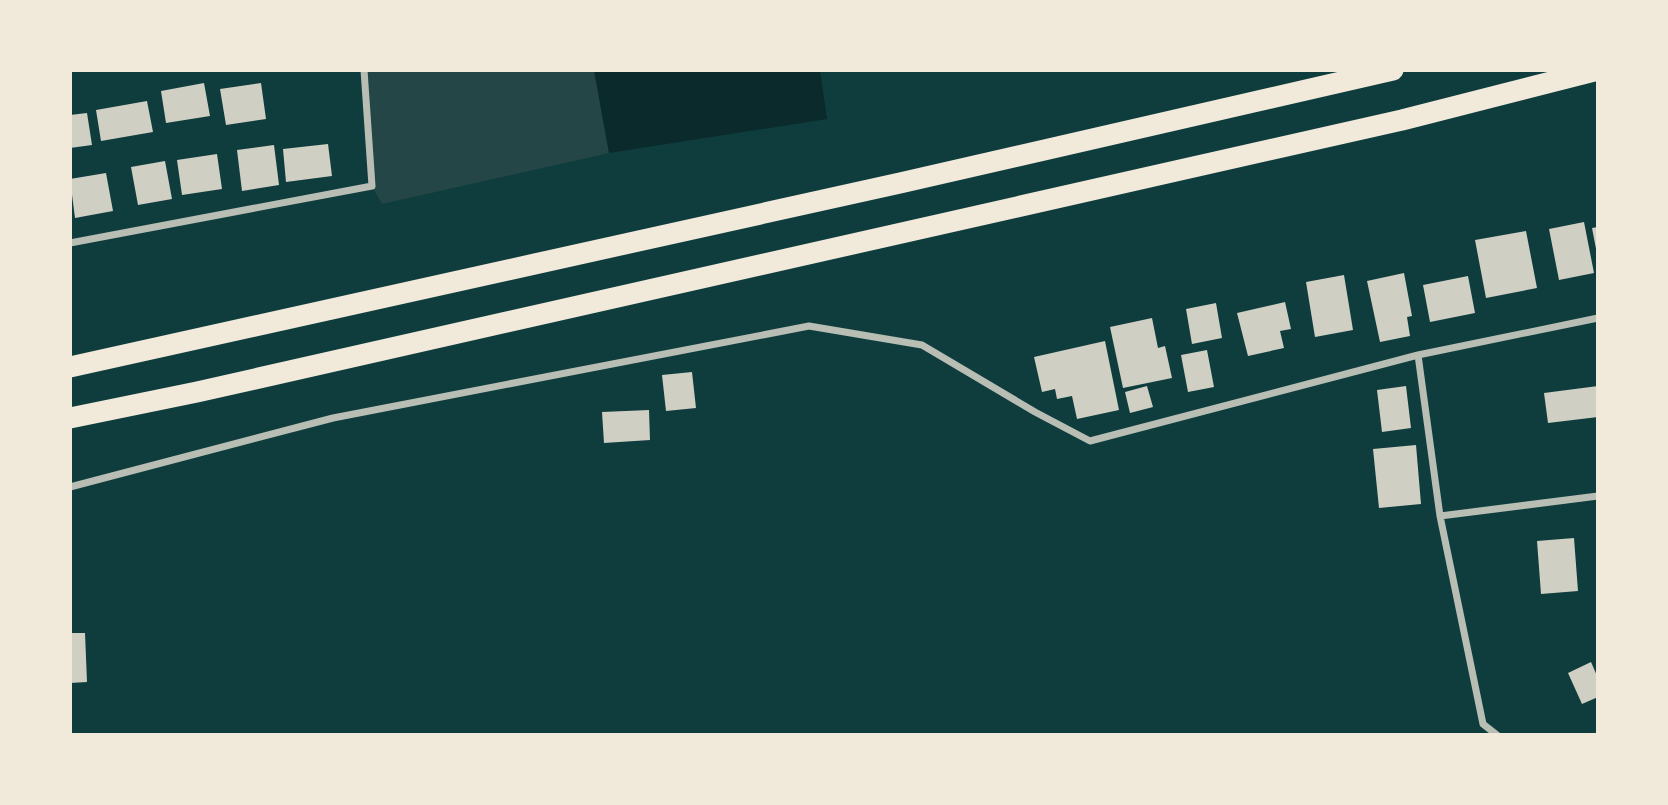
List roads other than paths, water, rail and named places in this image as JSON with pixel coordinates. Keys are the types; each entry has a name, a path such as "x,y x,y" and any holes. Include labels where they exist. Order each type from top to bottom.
{"highway":[{"path":"70,367 926,177 1393,70"},
{"path":"70,418 197,392 1376,126 1598,70"}],"street":[{"path":"70,243 372,186 364,70"},
{"path":"70,487 333,418 809,326 922,345 1035,412 1090,441 1418,355 1598,318"},
{"path":"1418,355 1440,516 1483,724 1496,735"},
{"path":"1440,516 1598,496"}]}
